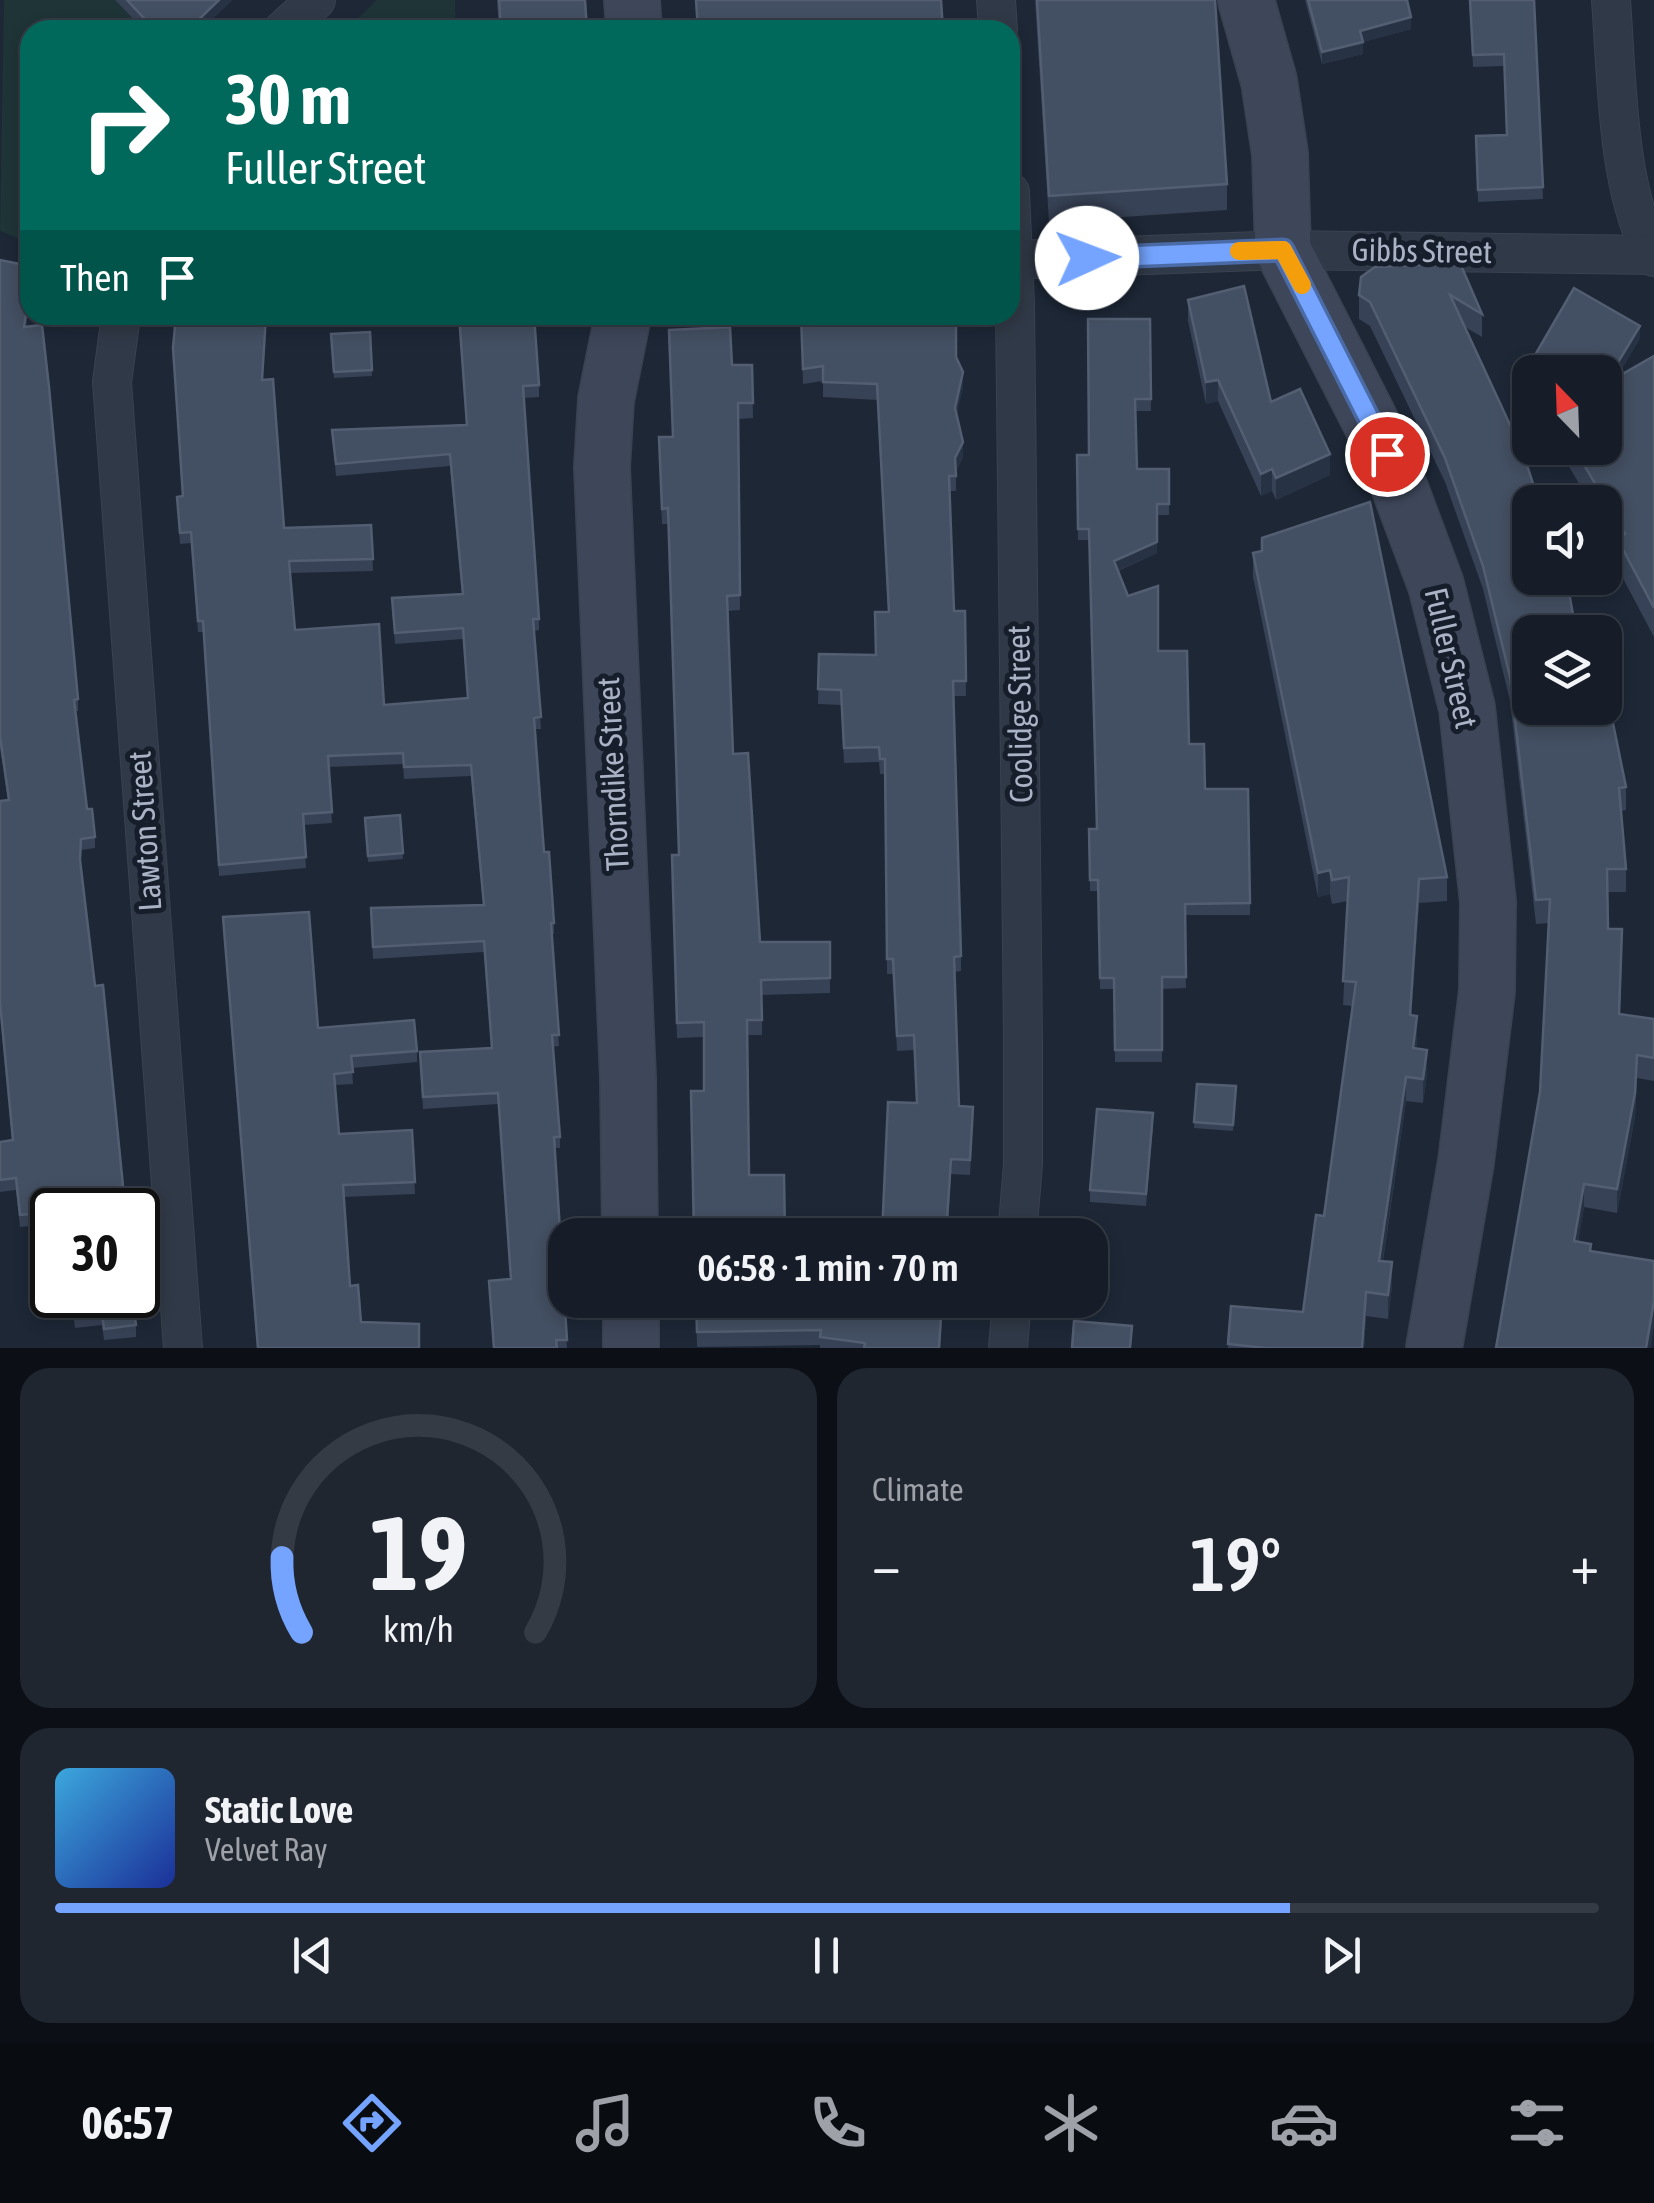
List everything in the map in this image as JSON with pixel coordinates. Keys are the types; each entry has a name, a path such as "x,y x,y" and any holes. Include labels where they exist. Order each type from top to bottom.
{"street":[{"path":"295,20 316,0"},
{"name":"Fuller Street","path":"1246,0 1269,81 1280,154 1283,250 1387,454 1436,585 1467,708 1488,902 1487,992 1466,1162 1434,1348"},
{"path":"1610,0 1623,142 1653,255"},
{"name":"Gibbs Street","path":"1020,260 1283,250 1653,255"},
{"name":"Lawton Street","path":"120,325 112,382 183,1348"},
{"name":"Thorndike Street","path":"621,325 606,400 602,467 629,1218"},
{"name":"Coolidge Street","path":"1013,325 1023,1039 1023,1165 1018,1218"},
{"path":"630,1318 631,1348"},
{"path":"1008,1348 1010,1318"}],"green space":[{"path":"4,0 115,0 134,20 20,20 20,239 0,231"},
{"path":"377,0 455,0 456,20 356,20"}],"building":[{"path":"127,0 219,0 198,20 146,20"},
{"path":"499,0 585,0 586,20 500,20"},
{"path":"696,0 941,0 942,20 697,20"},
{"path":"1037,0 1215,0 1227,184 1049,196"},
{"path":"1308,0 1407,0 1411,17 1360,31 1363,42 1322,52"},
{"path":"1470,0 1534,0 1543,187 1478,190 1476,136 1507,135 1504,54 1473,55"},
{"path":"0,260 20,264 20,325 42,325 78,699 74,700 87,809 92,809 95,837 81,839 80,860 95,986 103,985 123,1186 30,1188 30,1214 20,1215 16,1178 0,1180 0,1142 13,1140 0,1002 0,801 9,800 0,736"},
{"path":"1460,263 1482,314 1450,295 1512,429 1512,465 1527,465 1533,485 1512,485 1512,595 1570,595 1573,615 1512,615 1512,694 1483,566 1445,458 1370,302 1359,295 1361,277 1375,267"},
{"path":"1244,286 1271,402 1300,389 1330,454 1276,478 1272,469 1261,474 1218,380 1206,382 1188,300"},
{"path":"1574,288 1640,326 1622,356 1535,355"},
{"path":"1088,319 1150,319 1151,399 1135,399 1137,469 1169,469 1169,504 1157,504 1157,542 1114,561 1128,596 1158,586 1158,651 1187,651 1189,744 1204,744 1205,789 1248,789 1250,903 1185,904 1186,977 1162,977 1162,1050 1115,1050 1114,978 1100,978 1098,880 1090,880 1089,829 1097,829 1089,529 1078,529 1077,455 1089,455"},
{"path":"175,325 265,325 262,380 273,379 284,528 371,525 373,559 289,561 295,630 379,624 384,705 468,698 463,628 395,633 392,598 463,594 450,454 336,464 332,430 467,425 460,325 535,325 539,385 523,386 539,619 533,619 541,717 534,718 544,852 549,852 559,1035 552,1035 560,1137 554,1137 559,1218 548,1218 548,1318 566,1318 567,1340 556,1340 557,1348 494,1348 489,1281 511,1279 498,1093 423,1097 420,1052 492,1048 484,941 373,947 371,908 484,905 471,765 404,767 403,753 328,756 332,812 303,814 306,857 219,865 203,621 198,621 191,532 180,533 177,497 183,496 173,348"},
{"path":"801,325 956,325 956,357 963,372 955,408 963,442 955,458 956,476 949,476 954,611 965,611 966,681 953,681 961,956 954,957 959,1106 973,1107 970,1160 951,1159 947,1218 883,1218 888,1102 917,1103 914,1035 897,1036 893,959 887,959 885,759 880,759 879,747 844,748 841,690 818,689 819,654 876,655 875,612 889,612 877,384 823,382 823,366 803,369"},
{"path":"730,327 732,365 752,365 753,403 738,403 740,595 727,596 733,754 748,753 760,942 830,942 830,978 761,980 762,1020 747,1020 749,1175 784,1175 785,1218 694,1218 691,1091 704,1091 704,1022 677,1023 672,855 679,855 676,756 668,508 662,509 659,437 673,437 669,330"},
{"path":"370,332 372,370 334,372 331,334"},
{"path":"1654,356 1654,608 1622,547 1622,485 1596,485 1584,465 1622,465 1622,374"},
{"path":"1370,502 1447,877 1419,879 1410,1015 1417,1016 1413,1048 1427,1050 1423,1079 1406,1077 1379,1261 1392,1262 1388,1295 1366,1292 1362,1348 1228,1344 1231,1306 1303,1312 1316,1215 1324,1216 1356,982 1343,981 1349,877 1332,880 1330,870 1318,873 1253,553 1262,551 1262,538"},
{"path":"1516,725 1613,725 1626,787 1619,788 1626,869 1607,869 1608,929 1622,929 1619,1014 1654,1019 1654,1058 1637,1055 1635,1093 1617,1189 1584,1184 1574,1241 1591,1244 1590,1251 1654,1261 1654,1301 1646,1348 1496,1348 1540,1092 1550,899 1536,900"},
{"path":"400,815 403,853 368,856 365,818"},
{"path":"309,912 318,1028 414,1020 417,1051 351,1056 353,1072 334,1074 339,1134 412,1130 415,1182 343,1185 350,1286 358,1285 361,1322 419,1324 419,1348 258,1348 223,917"},
{"path":"1197,1084 1236,1086 1233,1125 1194,1122"},
{"path":"1097,1109 1153,1113 1146,1194 1090,1190"},
{"path":"103,1318 135,1318 136,1325 104,1329"},
{"path":"697,1318 941,1318 939,1348 864,1348 865,1343 820,1337 821,1330 697,1332"},
{"path":"1074,1321 1132,1326 1130,1348 1072,1348"}],"slow traffic":[{"path":"1239,251 1283,250 1302,285"}],"route":[{"path":"1087,258 1283,250 1387,454"}]}
